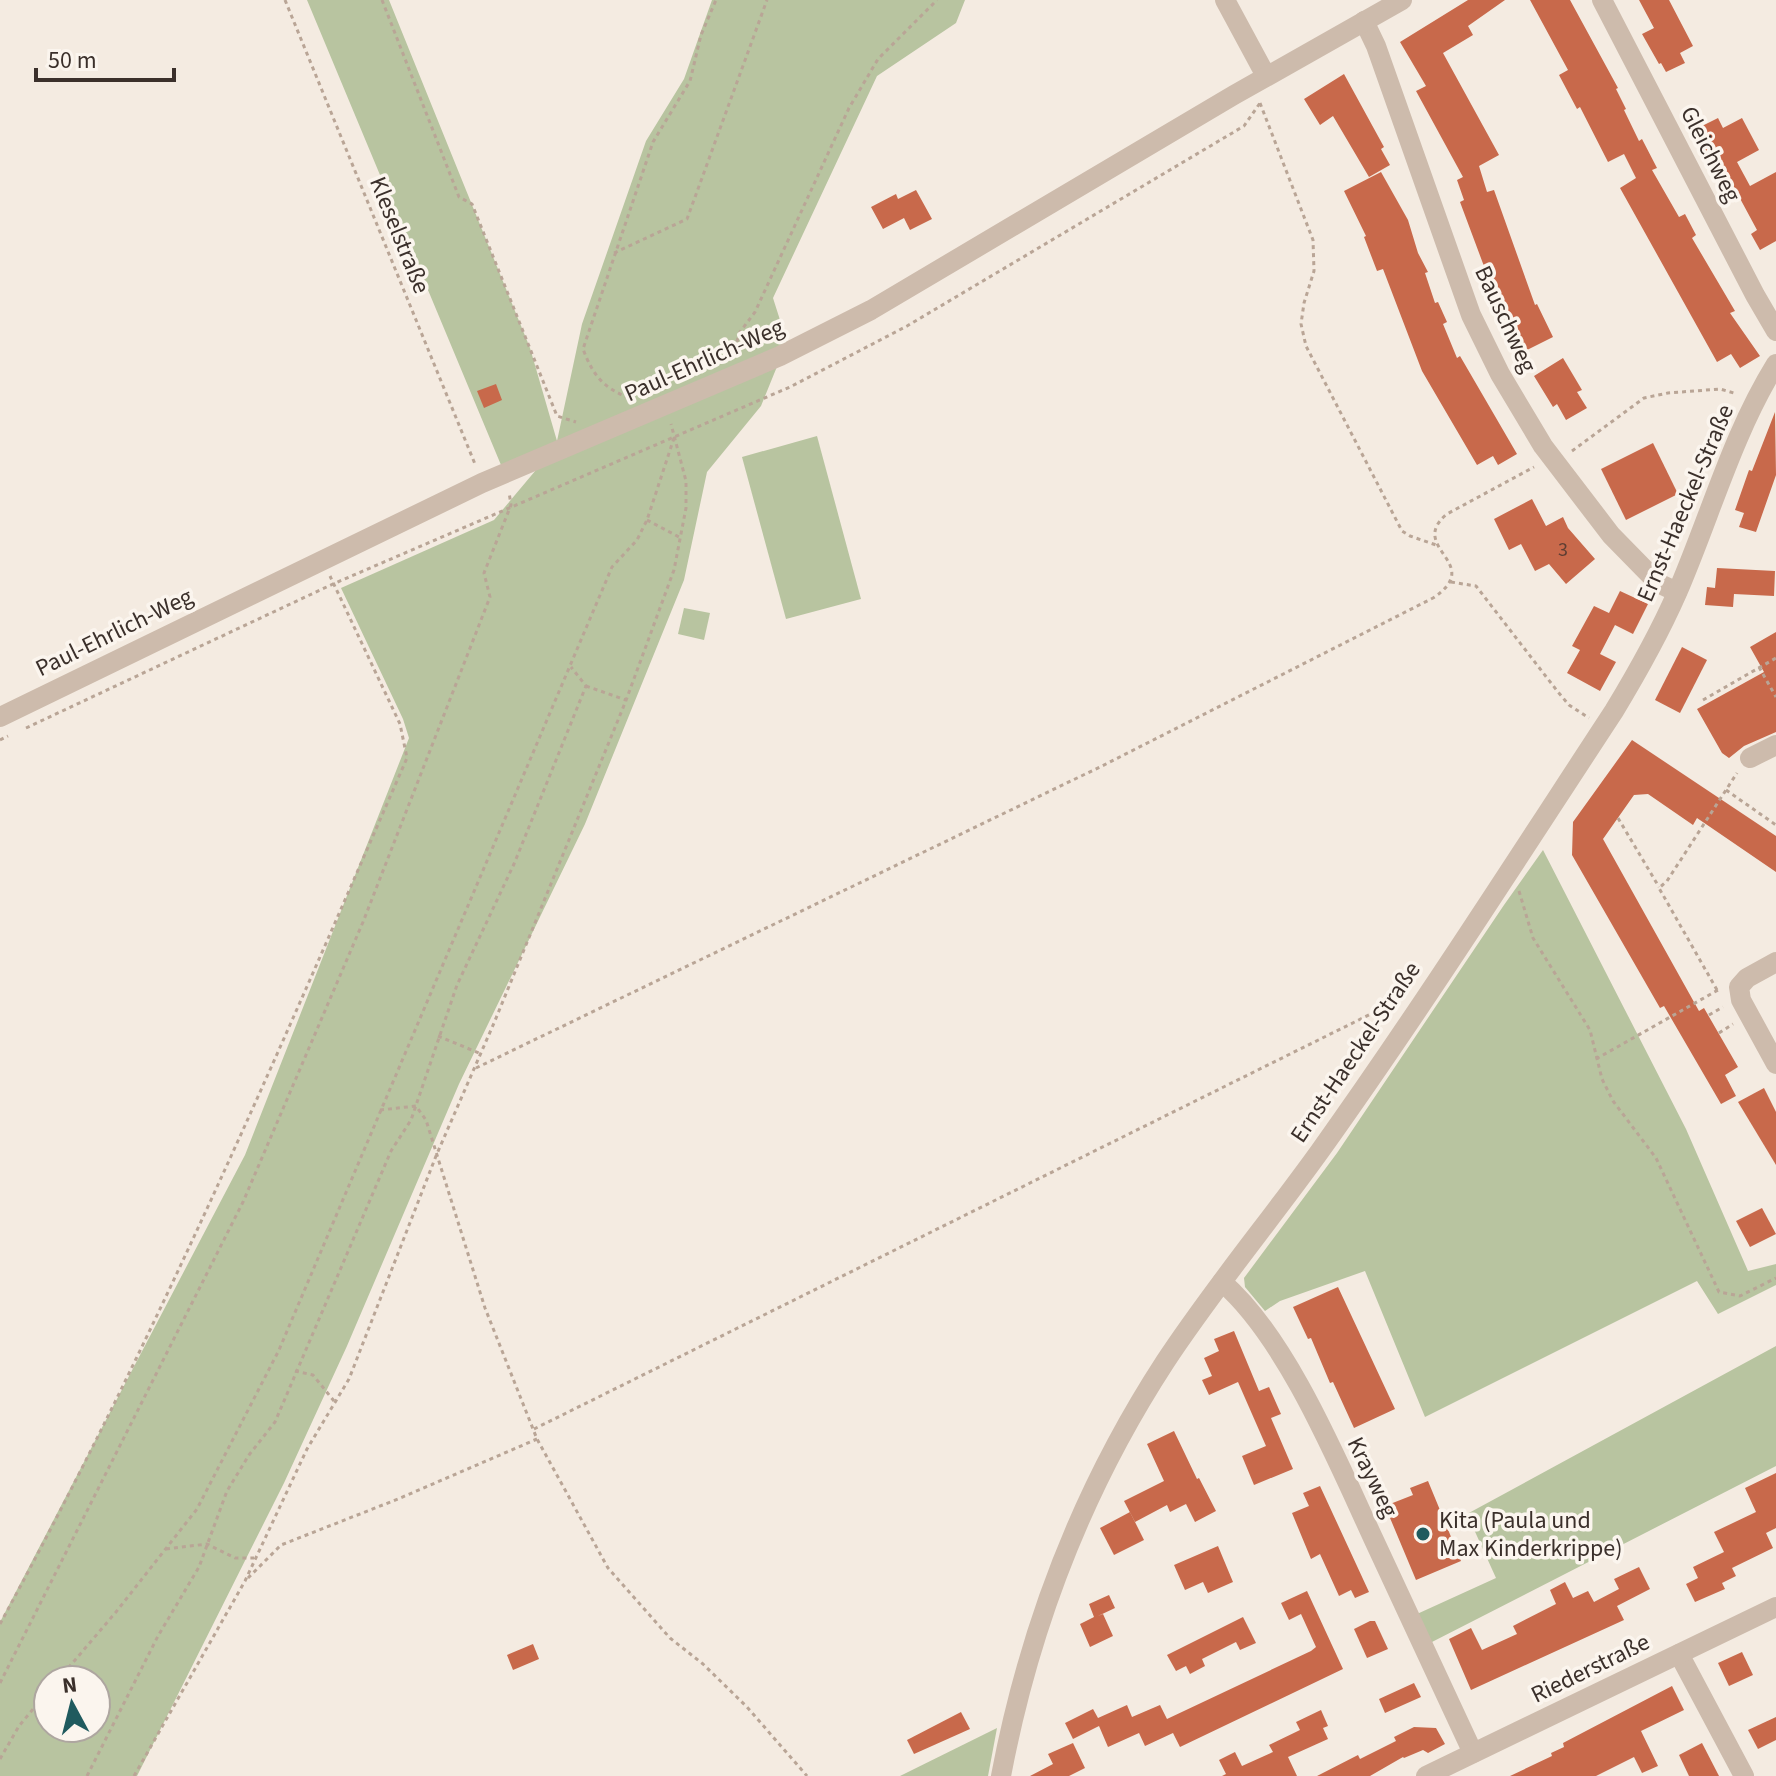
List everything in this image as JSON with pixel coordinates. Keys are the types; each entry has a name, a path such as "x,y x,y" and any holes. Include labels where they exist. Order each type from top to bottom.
{"street":[{"path":"1225,0 1259,88"},
{"name":"Paul-Ehrlich-Weg","path":"0,717 482,483 733,377 871,310 1259,88 1402,0"},
{"name":"Gleichweg","path":"1602,0 1747,281 1776,331"},
{"name":"Bauschweg","path":"1364,21 1376,46 1471,315 1500,374 1553,460 1611,535 1658,583 1677,592"},
{"name":"Ernst-Haeckel-Straße","path":"1001,1776 1011,1722 1036,1632 1071,1538 1125,1427 1166,1361 1320,1151 1614,711 1677,592 1755,402 1776,364"},
{"path":"1750,758 1776,745"},
{"path":"1776,962 1747,978 1739,987 1741,1000 1776,1064"},
{"name":"Krayweg","path":"1222,1282 1240,1297 1285,1362 1341,1469 1473,1753"},
{"name":"Riederstraße","path":"1426,1776 1776,1607"},
{"path":"1679,1654 1744,1776"}],"path":[{"name":"Kleselstraße","path":"285,0 482,483"},
{"path":"382,0 459,197 472,204 557,416 582,424"},
{"path":"134,1776 245,1581 307,1449 349,1379 436,1156 626,700 674,570 686,508 684,473 676,435 659,408 614,392 592,373 583,349 653,142 690,81 701,35 716,0"},
{"path":"614,253 687,219 767,0"},
{"path":"733,377 732,358 740,332 755,312 849,108 878,59 937,0"},
{"path":"0,740 333,584 790,387 907,326 1244,126 1259,88"},
{"path":"1259,88 1313,240 1314,271 1301,324 1306,346 1402,531 1439,546"},
{"path":"473,1070 1102,766 1433,598 1446,590 1451,582 1451,569 1433,534 1435,524 1447,514 1553,460 1644,398 1720,389 1755,402"},
{"path":"71,1664 197,1509 279,1350 612,567 637,540 647,520 676,435"},
{"path":"0,1683 243,1202 363,922 490,597 484,573 511,505 506,473"},
{"path":"647,520 680,538"},
{"path":"0,1624 70,1496 232,1157 407,758 400,724 323,558"},
{"path":"1451,582 1476,586 1569,705 1590,718"},
{"path":"1703,700 1776,658"},
{"path":"571,667 586,686 626,700"},
{"path":"1759,667 1776,697"},
{"path":"87,1776 158,1636 199,1567 227,1491 249,1455 275,1422 391,1151 411,1120 457,985 514,864 586,686"},
{"path":"1659,888 1667,881 1750,758"},
{"path":"1726,790 1776,825"},
{"path":"1596,1059 1717,990 1618,818"},
{"path":"1517,859 1520,900 1533,938 1590,1030 1602,1079 1613,1101 1662,1169 1719,1292 1740,1296 1776,1278"},
{"path":"534,1429 1404,998"},
{"path":"438,1036 480,1054"},
{"path":"380,1110 416,1106"},
{"path":"416,1106 426,1120 485,1308 537,1439 608,1568 670,1638 703,1664 747,1707 807,1776"},
{"path":"295,1371 313,1375 335,1402"},
{"path":"245,1581 281,1545 537,1439"},
{"path":"166,1549 207,1544 235,1558 255,1558"},
{"path":"0,1759 32,1710"}],"green space":[{"path":"307,0 389,0 530,348 557,441 582,324 646,141 684,79 712,0 965,0 956,23 877,76 773,298 787,342 761,406 707,472 684,580 585,824 459,1084 347,1346 284,1483 137,1776 0,1776 0,1622 245,1155 409,738 341,588 494,520 557,445 501,465"},
{"path":"817,436 861,599 786,619 742,457"},
{"path":"684,608 710,613 704,640 678,634"},
{"path":"1543,850 1686,1129 1748,1271 1776,1264 1776,1285 1718,1314 1697,1281 1425,1417 1365,1271 1280,1301 1265,1311 1245,1287 1244,1278 1337,1153"},
{"path":"1776,1346 1776,1466 1430,1643 1417,1614 1496,1578 1467,1514"},
{"path":"997,1728 988,1776 900,1776"}],"building":[{"path":"1468,0 1505,0 1468,26 1473,35 1443,53 1499,155 1479,166 1487,192 1494,190 1535,305 1553,337 1521,353 1504,320 1509,317 1494,293 1460,202 1464,200 1457,180 1463,177 1416,91 1426,86 1400,42"},
{"path":"1530,0 1570,0 1618,88 1624,110 1639,141 1642,139 1657,168 1652,170 1679,217 1685,214 1696,235 1692,238 1735,311 1730,313 1760,356 1740,368 1731,354 1717,362 1620,188 1636,178 1624,154 1608,162 1580,107 1577,109 1559,75 1568,70"},
{"path":"1639,0 1669,0 1693,46 1680,53 1685,63 1666,72 1659,64 1642,34 1654,28"},
{"path":"1344,74 1384,147 1381,149 1390,165 1369,177 1333,116 1320,125 1304,99"},
{"path":"1718,118 1723,128 1742,118 1759,150 1737,162 1750,186 1776,172 1776,241 1760,250 1751,234 1757,230 1736,191 1714,152 1707,155 1694,130"},
{"path":"1381,172 1408,220 1418,253 1428,272 1425,273 1435,303 1438,302 1447,322 1443,324 1457,358 1460,356 1517,454 1498,465 1493,456 1477,465 1422,371 1383,269 1377,271 1366,236 1344,191"},
{"path":"916,190 932,219 910,230 904,218 883,229 871,207 896,194 898,199"},
{"path":"1563,358 1582,390 1577,392 1587,408 1566,420 1557,404 1553,407 1534,376"},
{"path":"496,384 502,400 484,408 477,391"},
{"path":"1775,412 1776,475 1756,532 1739,527 1744,513 1735,510"},
{"path":"1653,443 1678,494 1626,520 1601,469"},
{"path":"1532,499 1546,526 1563,517 1568,528 1595,559 1566,584 1549,564 1535,571 1521,544 1509,550 1494,519"},
{"path":"1717,568 1775,571 1774,596 1734,594 1733,607 1705,605 1707,587 1715,588"},
{"path":"1620,591 1648,604 1633,634 1615,625 1600,654 1616,662 1600,691 1567,673 1580,650 1572,646 1594,606 1609,613"},
{"path":"1776,632 1776,732 1744,746 1729,758 1722,753 1697,709 1764,672 1750,647"},
{"path":"1682,647 1707,660 1680,713 1655,700"},
{"path":"1632,740 1776,836 1776,872 1697,818 1693,825 1648,794 1634,795 1603,839 1699,1011 1704,1008 1738,1067 1725,1075 1736,1096 1721,1104 1664,1006 1660,1008 1572,855 1573,822"},
{"path":"1764,1088 1776,1112 1776,1165 1738,1102"},
{"path":"1762,1208 1776,1234 1750,1247 1736,1221"},
{"path":"1338,1287 1395,1409 1354,1428 1293,1307"},
{"path":"1234,1331 1259,1391 1269,1387 1281,1414 1271,1418 1293,1469 1254,1485 1242,1456 1266,1446 1238,1382 1209,1395 1202,1380 1212,1376 1204,1358 1219,1351 1214,1339"},
{"path":"1174,1431 1216,1511 1195,1522 1186,1504 1170,1512 1167,1505 1135,1522 1124,1501 1164,1481 1147,1444"},
{"path":"1776,1473 1776,1528 1766,1533 1773,1548 1732,1568 1736,1576 1722,1583 1725,1589 1695,1602 1686,1584 1698,1578 1693,1567 1724,1552 1714,1532 1756,1512 1745,1488"},
{"name":"Kita (Paula und Max Kinderkrippe)","path":"1428,1481 1461,1561 1416,1580 1385,1506 1413,1495 1410,1488"},
{"path":"1320,1486 1369,1592 1355,1598 1351,1590 1339,1596 1320,1554 1311,1559 1292,1513 1309,1506 1303,1493"},
{"path":"1130,1512 1144,1540 1114,1555 1100,1528"},
{"path":"1218,1546 1233,1582 1208,1593 1203,1582 1185,1590 1174,1565"},
{"path":"1639,1567 1650,1589 1617,1606 1624,1620 1471,1690 1449,1639 1471,1628 1482,1650 1517,1634 1513,1626 1556,1604 1550,1590 1565,1582 1573,1598 1588,1591 1594,1602 1619,1589 1614,1579"},
{"path":"1307,1591 1343,1669 1180,1747 1173,1733 1145,1746 1139,1733 1108,1747 1099,1726 1073,1739 1065,1723 1093,1709 1098,1718 1127,1705 1132,1717 1160,1705 1167,1719 1311,1651 1316,1647 1301,1614 1289,1620 1281,1603"},
{"path":"1109,1595 1115,1608 1098,1616 1103,1614 1113,1636 1090,1647 1080,1624 1094,1617 1089,1604"},
{"path":"1243,1617 1256,1643 1240,1650 1236,1642 1202,1659 1205,1666 1190,1674 1186,1666 1176,1671 1167,1655"},
{"path":"1375,1621 1388,1649 1367,1658 1354,1629"},
{"path":"533,1644 539,1659 513,1670 507,1655"},
{"path":"1742,1652 1753,1675 1729,1686 1718,1663"},
{"path":"1414,1683 1421,1697 1385,1713 1379,1699"},
{"path":"1672,1686 1684,1710 1641,1731 1658,1766 1642,1773 1634,1757 1596,1776 1510,1776 1552,1756 1551,1753 1564,1747 1563,1743"},
{"path":"1321,1710 1328,1726 1323,1728 1328,1739 1288,1757 1297,1776 1222,1776 1226,1774 1219,1760 1235,1752 1242,1766 1273,1752 1269,1745 1300,1730 1296,1722"},
{"path":"961,1712 970,1729 914,1754 907,1740"},
{"path":"1776,1717 1776,1740 1758,1749 1748,1730"},
{"path":"1414,1727 1436,1728 1445,1744 1428,1753 1423,1750 1403,1757 1370,1776 1317,1776 1358,1755 1360,1759 1396,1741 1394,1737"},
{"path":"1073,1743 1085,1768 1069,1776 1030,1776 1053,1764 1048,1754"},
{"path":"1702,1743 1719,1776 1689,1776 1679,1755"}],"place":[{"name":"Kita (Paula und Max Kinderkrippe)","path":"1423,1534"}]}
